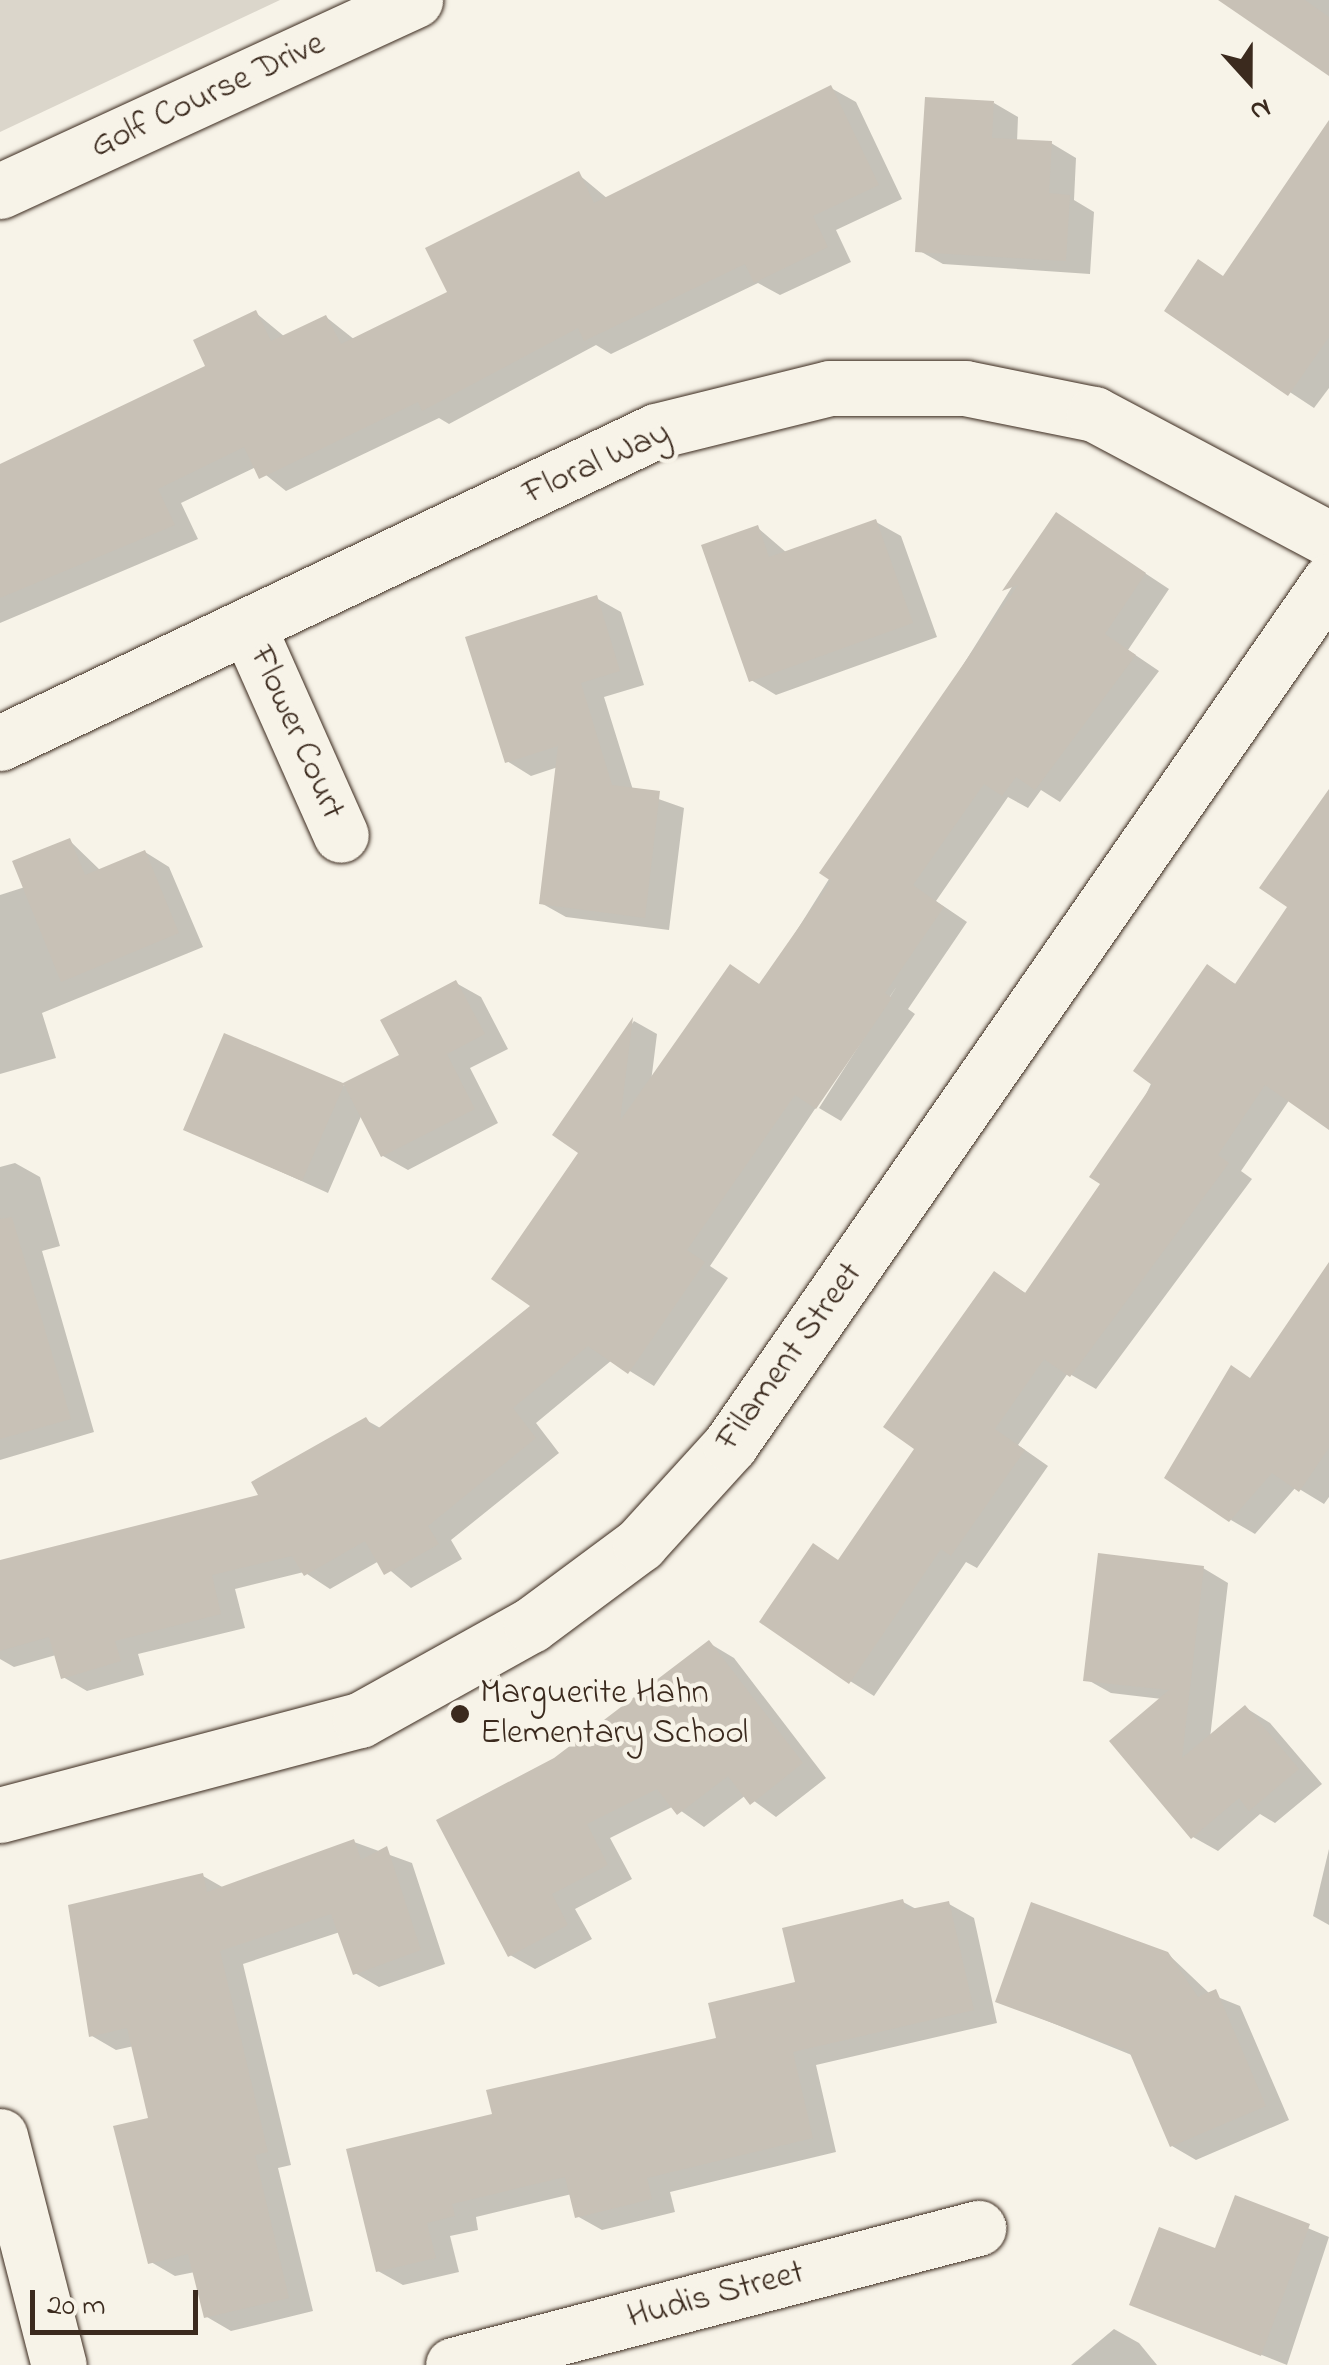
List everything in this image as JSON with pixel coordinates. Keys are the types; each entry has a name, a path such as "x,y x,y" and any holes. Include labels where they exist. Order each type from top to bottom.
{"street":[{"name":"Golf Course Drive","path":"0,191 415,0"},
{"name":"Floral Way","path":"0,743 250,631 656,431 830,388 965,388 1094,414 1329,539"},
{"name":"Filament Street","path":"0,1815 360,1720 531,1625 640,1544 730,1446 1329,582"},
{"name":"Flower Court","path":"250,631 342,834"},
{"path":"0,2136 59,2365"},
{"name":"Hudis Street","path":"453,2365 978,2228"}],"shaded area":[{"path":"0,0 280,0 0,132"}],"building":[{"path":"1218,0 1305,0 1329,17 1329,76"},
{"path":"831,85 879,185 813,216 828,247 754,283 745,264 584,341 578,328 422,411 418,402 259,479 244,447 158,489 175,525 0,598 0,464 205,366 193,340 256,310 271,341 326,315 341,344 447,292 425,248 579,171 594,203"},
{"path":"925,97 994,101 992,138 1052,141 1049,193 1070,195 1066,261 915,252"},
{"path":"1329,120 1329,337 1288,396 1164,311 1198,259 1223,276"},
{"path":"1056,512 1146,573 1105,634 1136,655 1035,790 1016,777 1002,796 984,784 913,885 944,907 885,993 892,998 816,1109 795,1095 687,1250 705,1262 628,1374 588,1346 513,1408 536,1438 428,1526 439,1544 384,1575 365,1541 304,1576 292,1556 212,1575 221,1614 115,1641 121,1661 61,1679 49,1637 0,1651 0,1560 258,1495 251,1482 366,1417 375,1431 530,1306 491,1279 578,1153 552,1135 633,1017 620,1121 730,964 759,984 831,881 819,873 1018,585 1002,591"},
{"path":"876,519 913,623 749,682 701,545 758,525 769,557"},
{"path":"597,595 620,671 581,683 612,785 660,791 645,918 539,904 558,746 505,763 465,637"},
{"path":"1329,789 1329,1130 1265,1085 1218,1155 1229,1163 1070,1377 1044,1359 995,1429 1025,1450 951,1556 941,1549 849,1684 759,1622 813,1543 838,1560 914,1449 883,1427 994,1271 1025,1293 1100,1184 1089,1177 1152,1085 1133,1071 1207,964 1235,984 1287,907 1259,888"},
{"path":"70,838 85,875 145,850 179,933 61,982 12,861"},
{"path":"456,980 485,1034 447,1054 475,1109 381,1157 344,1085 302,1181 183,1130 224,1033 343,1083 399,1055 380,1020"},
{"path":"12,1217 71,1419 0,1439 0,1219"},
{"path":"1329,1262 1329,1448 1299,1492 1272,1473 1229,1522 1164,1478 1231,1365 1250,1378"},
{"path":"1098,1553 1204,1566 1182,1758 1245,1705 1299,1769 1249,1811 1239,1798 1191,1839 1109,1741 1169,1690 1083,1681"},
{"path":"709,1640 803,1763 750,1805 728,1776 677,1815 657,1789 587,1824 608,1865 552,1894 568,1925 508,1957 436,1820 554,1758"},
{"path":"354,1839 361,1860 387,1846 421,1950 353,1975 331,1914 220,1951 268,2152 255,2155 289,2298 204,2318 188,2254 148,2264 113,2126 148,2118 127,2028 89,2037 68,1905 203,1873 207,1892"},
{"path":"903,1899 906,1910 949,1901 974,2010 793,2052 813,2138 647,2178 652,2199 575,2218 565,2177 452,2204 455,2216 427,2223 436,2258 376,2272 346,2149 492,2114 486,2090 716,2038 708,2003 795,1982 782,1928"},
{"path":"1031,1902 1168,1952 1198,1997 1216,1989 1266,2106 1170,2147 1129,2051 995,2002"},
{"path":"1235,2195 1310,2224 1261,2356 1129,2305 1159,2227 1215,2248"}],"place":[{"name":"Marguerite Hahn Elementary School","path":"460,1714"}]}
